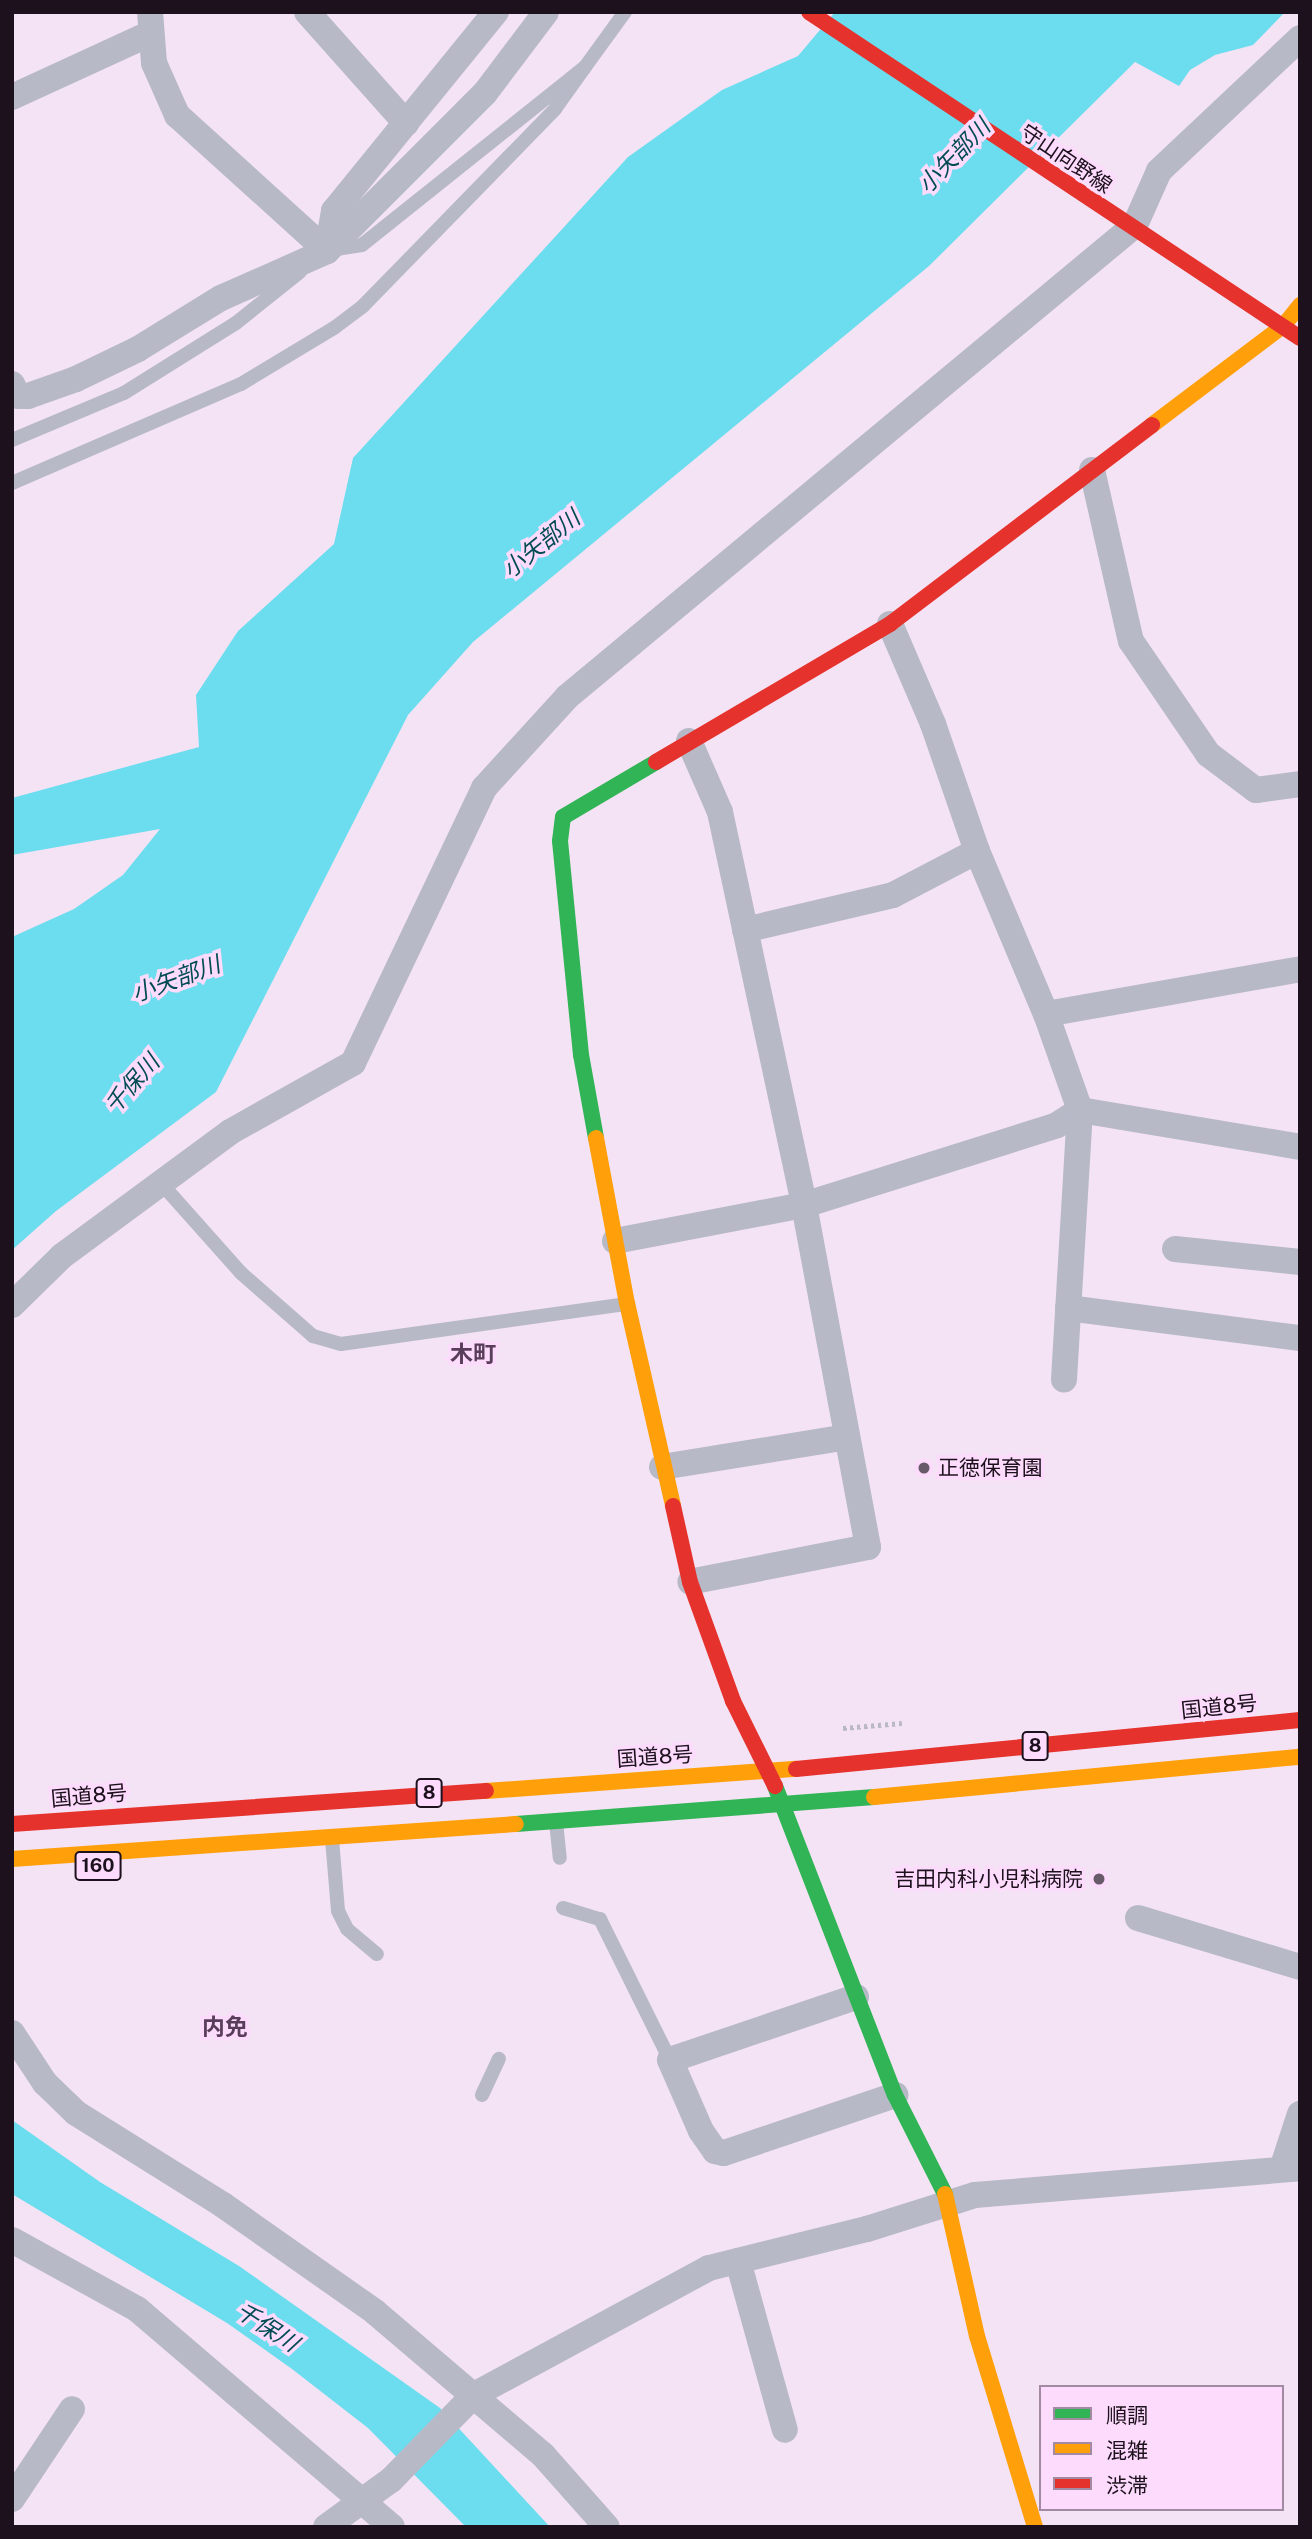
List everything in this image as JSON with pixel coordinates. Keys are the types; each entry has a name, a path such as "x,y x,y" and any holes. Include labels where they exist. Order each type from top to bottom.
{"main road":[{"name":"守山向野線","path":"809,12 1300,338"},
{"path":"1035,2527 977,2336 949,2202 895,2095 784,1805 733,1701 691,1582 662,1468 627,1303 581,1055 560,841 564,817 890,624 1284,325 1300,305"},
{"name":"国道8号","path":"12,1824 89,1816 770,1772 1300,1720"},
{"name":"8","path":"12,1860 784,1805 1300,1757"},
{"name":"160","path":"63,1873 183,1847"}],"street":[{"path":"307,12 406,123"},
{"path":"327,251 334,211 496,12"},
{"path":"12,383 19,396 28,396 76,379 138,349 221,298 327,251 485,93 546,12"},
{"path":"12,97 150,22 154,63 177,115 327,251"},
{"path":"12,1305 62,1256 230,1132 353,1063 484,788 566,697 1124,221 1158,171 1300,38"},
{"path":"1092,470 1131,641 1208,754 1256,790 1300,784"},
{"path":"890,624 933,724 977,851 1045,1014 1080,1110 1064,1380"},
{"path":"689,741 720,812 804,1205 868,1547 691,1582"},
{"path":"745,930 893,895 977,851"},
{"path":"1045,1014 1300,969"},
{"path":"615,1241 804,1205 1057,1125 1080,1110 1300,1147"},
{"path":"1175,1249 1300,1262"},
{"path":"1068,1308 1300,1338"},
{"path":"662,1468 846,1437"},
{"path":"1138,1918 1300,1968"},
{"path":"856,1997 697,2044 670,2060 701,2131 715,2151 724,2153 895,2095"},
{"path":"12,2033 45,2083 76,2113 223,2205 375,2312 469,2402 543,2455 607,2527"},
{"path":"326,2527 359,2500 390,2480 469,2402 648,2292 709,2268 867,2229 975,2195 1291,2168 1300,2114"},
{"path":"12,2240 137,2309 392,2527"},
{"path":"738,2261 785,2430"},
{"path":"12,2500 72,2409"}],"lane":[{"path":"12,483 253,379 334,328 363,306 555,109 625,12"},
{"path":"12,440 124,393 236,323 327,251 362,245 585,67"},
{"path":"160,1182 241,1273 313,1336 341,1344 627,1303"},
{"path":"556,1820 560,1858"},
{"path":"332,1836 338,1911 347,1929 377,1954"},
{"path":"563,1908 600,1919 670,2060"},
{"path":"482,2095 499,2059"}],"path":[{"path":"843,1728 902,1723"}],"water":[{"path":"835,12 1285,12 1253,45 1215,55 1190,70 1179,86 1135,62 929,266 473,642 408,715 216,1092 56,1211 12,1250 12,937 74,909 123,875 160,829 12,855 12,798 199,747 196,695 238,631 334,544 353,458 628,157 722,90 798,56"},
{"name":"千保川","path":"12,2120 100,2182 239,2266 440,2408 550,2527 466,2527 368,2428 292,2369 227,2323 12,2194"}],"traffic: fast":[{"path":"596,1138 581,1055 560,841 563,817 656,762"},
{"path":"775,1786 895,2095 945,2194"},
{"path":"516,1824 874,1797"}],"traffic: slow":[{"path":"1152,425 1284,325 1300,305"},
{"path":"596,1138 627,1303 673,1506"},
{"path":"874,1797 1300,1757"},
{"path":"486,1791 796,1769"},
{"path":"12,1859 516,1824"},
{"path":"945,2194 977,2336 1035,2527"}],"traffic: jam":[{"path":"809,12 1300,338"},
{"path":"656,762 890,624 1152,425"},
{"path":"673,1506 690,1582 733,1701 775,1786"},
{"path":"796,1769 1300,1720"},
{"path":"12,1824 486,1791"}],"place":[{"name":"正徳保育園","path":"924,1468"},
{"name":"吉田内科小児科病院","path":"1099,1879"}],"district":[{"name":"木町","path":"473,1354"},
{"name":"内免","path":"225,2027"}],"water label":[{"name":"小矢部川","path":"954,156"},
{"name":"小矢部川","path":"541,544"},
{"name":"小矢部川","path":"176,979"}]}
